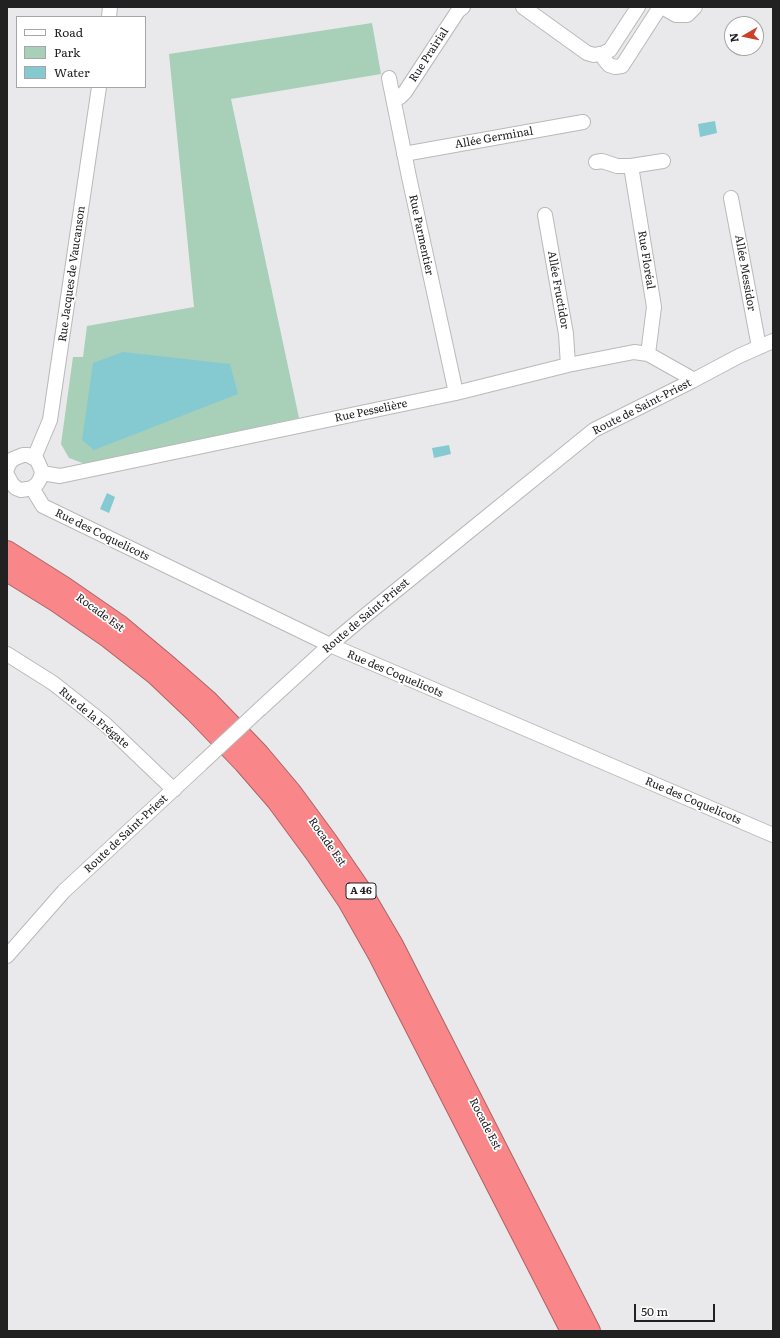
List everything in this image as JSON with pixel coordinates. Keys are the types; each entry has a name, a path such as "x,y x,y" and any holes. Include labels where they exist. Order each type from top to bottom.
{"highway":[{"name":"Rocade Est","path":"7,551 64,587 119,625 168,666 207,700 259,754 305,810 362,892 393,945 590,1331"},
{"name":"Rocade Est","path":"7,571 109,638 155,674 196,712 277,801 348,901 378,954 571,1331"}],"street":[{"name":"Rue Prairial","path":"394,100 405,92 458,11 463,7"},
{"path":"523,7 587,53 594,55 610,50 638,7"},
{"path":"604,53 604,59 609,65 615,67 622,66 661,7 676,15 687,16 695,7"},
{"name":"Rue Parmentier","path":"389,78 456,392"},
{"name":"Rue Jacques de Vaucanson","path":"34,458 50,420 99,88"},
{"name":"Allée Germinal","path":"404,154 583,122"},
{"path":"596,162 602,161 617,166 631,166 663,161"},
{"name":"Rue Floréal","path":"631,166 654,307 648,354"},
{"name":"Allée Messidor","path":"732,198 759,347"},
{"name":"Allée Fructidor","path":"545,215 566,334 568,365"},
{"name":"Route de Saint-Priest","path":"7,956 64,891 330,646 414,575 594,430 739,356 773,341"},
{"name":"Rue Pesselière","path":"42,473 60,476 456,392 568,365 634,352 648,354 689,377 692,381"},
{"path":"7,469 12,459 23,455 34,458 40,464 42,473 37,484 32,488 21,490 12,484 7,475"},
{"name":"Rue des Coquelicots","path":"32,488 43,506 330,646 773,835"},
{"name":"Rue de la Frégate","path":"7,654 53,683 105,724 174,790"}],"green space":[{"path":"372,23 381,74 231,99 299,418 85,464 69,458 61,444 73,357 83,357 87,326 194,307 169,54"}],"water":[{"path":"715,121 717,133 700,137 698,124"},
{"path":"123,352 230,364 238,394 94,450 82,440 93,363"},
{"path":"449,445 451,454 434,458 432,448"},
{"path":"107,493 115,497 109,513 100,509"}]}
